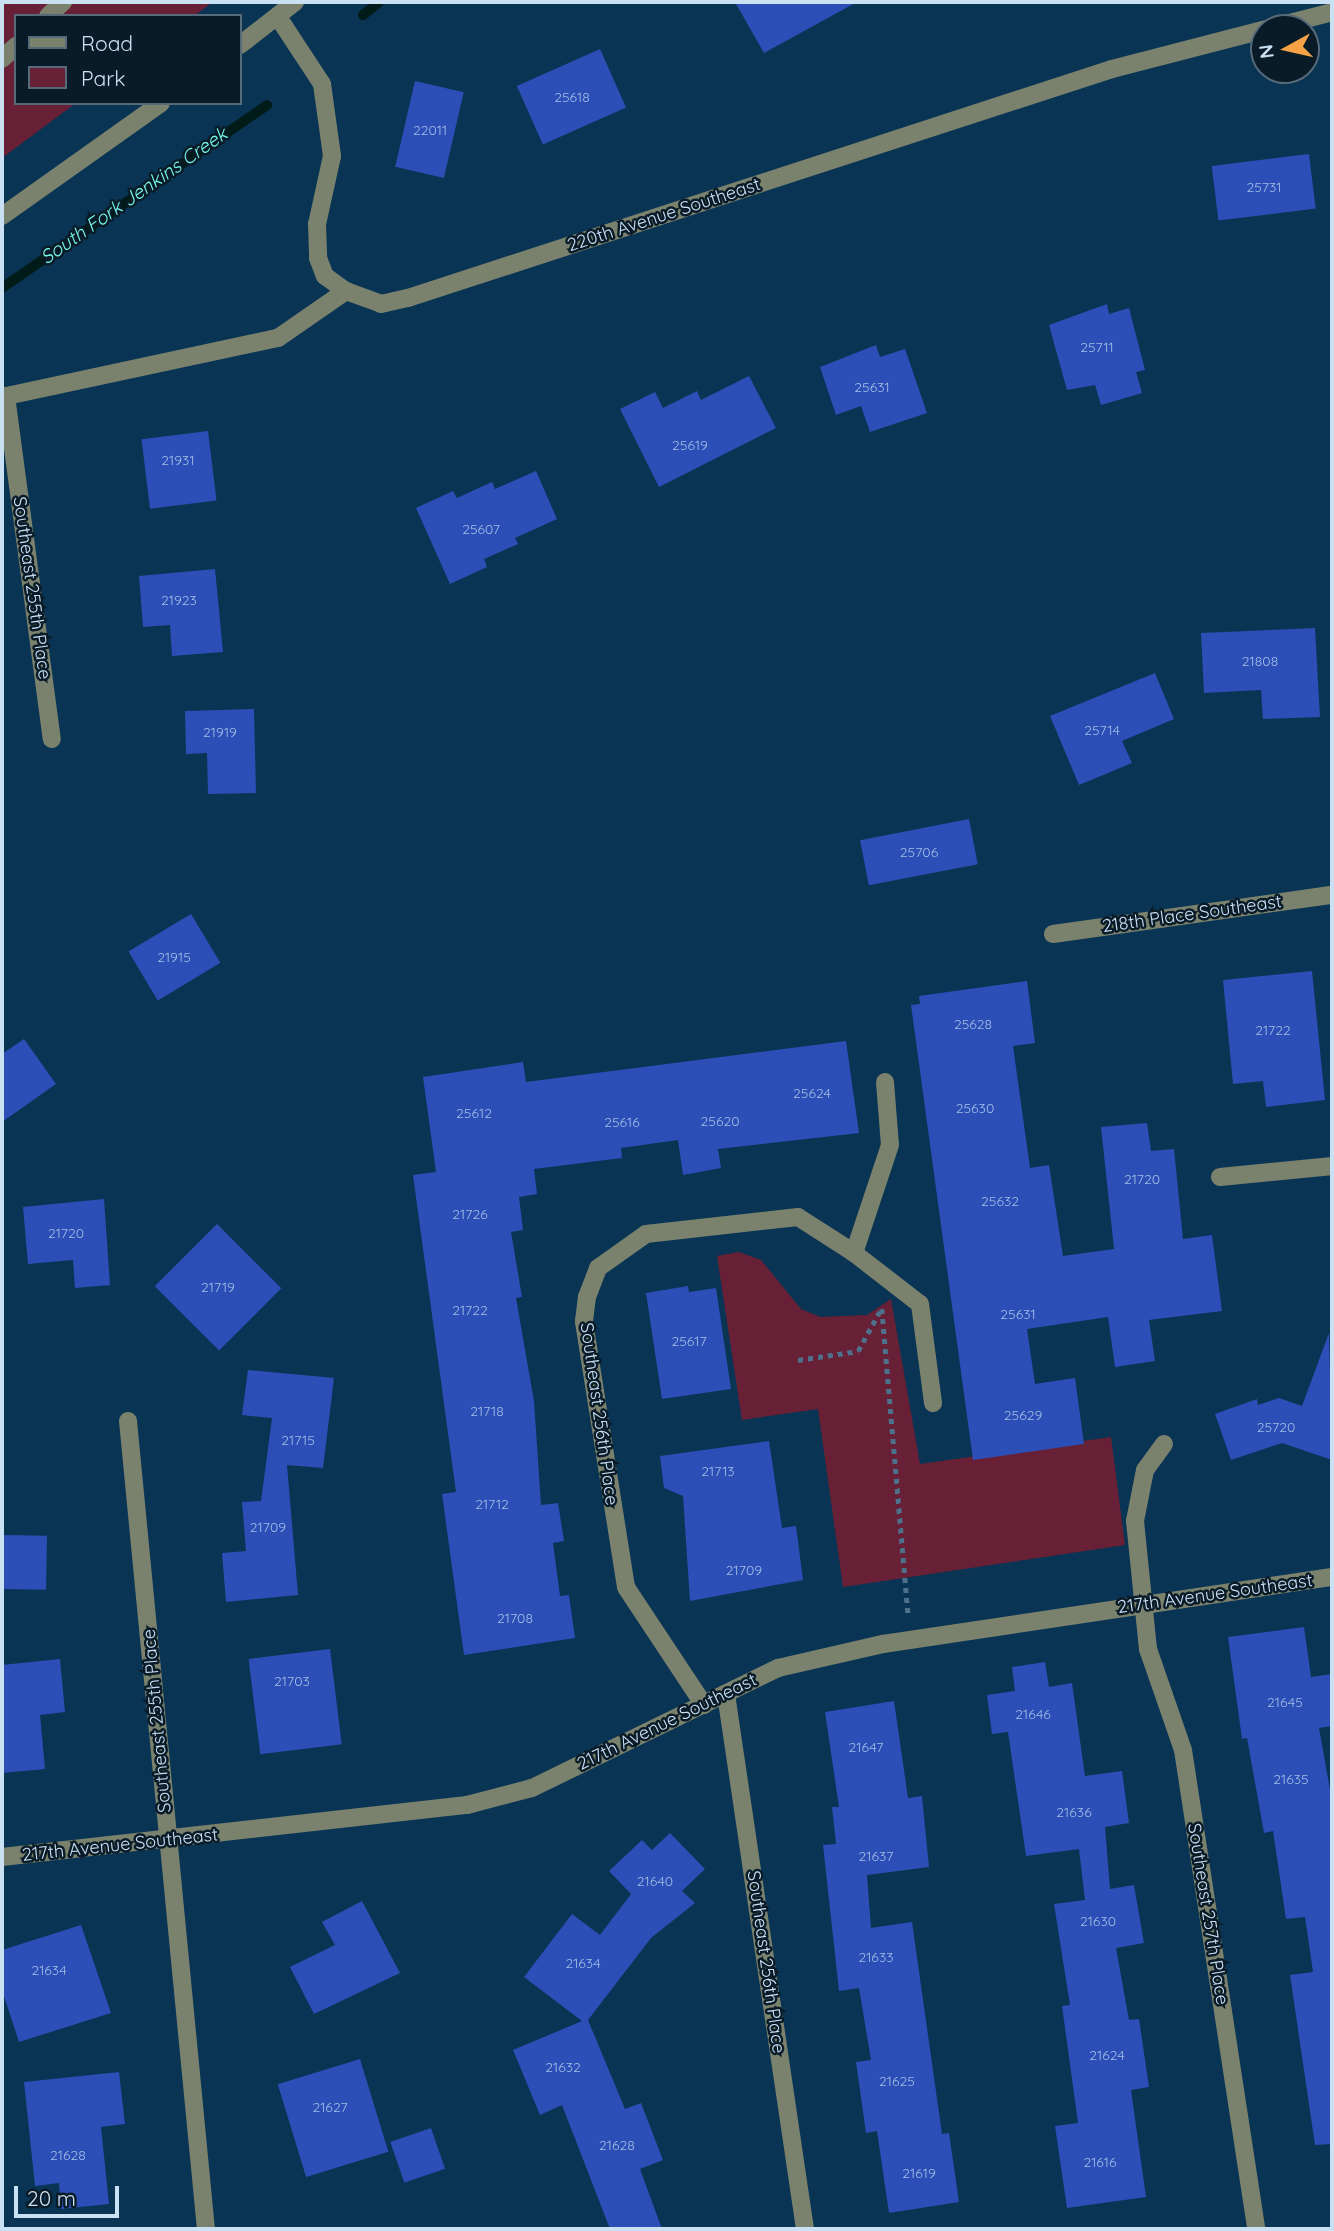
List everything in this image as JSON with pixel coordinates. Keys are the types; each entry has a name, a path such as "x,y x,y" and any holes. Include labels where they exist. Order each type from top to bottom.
{"street":[{"path":"50,14 63,2"},
{"path":"242,44 295,2"},
{"name":"220th Avenue Southeast","path":"346,291 381,304 408,298 1112,69 1332,12"},
{"path":"4,396 278,338 346,291 326,276 318,258 317,224 332,156 322,84 278,17"},
{"path":"2,216 158,105"},
{"name":"Southeast 255th Place","path":"4,396 52,739"},
{"name":"218th Place Southeast","path":"1053,934 1332,895"},
{"path":"885,1082 890,1145 854,1253 920,1304 933,1403"},
{"path":"1220,1177 1332,1166"},
{"name":"Southeast 256th Place","path":"704,1705 639,1612 621,1569 584,1321 598,1268 646,1234 798,1217 854,1253"},
{"name":"Southeast 255th Place","path":"128,1421 206,2229"},
{"name":"Southeast 257th Place","path":"1164,1444 1145,1470 1135,1521 1146,1603 1148,1649 1183,1750 1256,2229"},
{"name":"217th Avenue Southeast","path":"2,1857 467,1805 532,1788 778,1668 910,1639 1332,1577"},
{"name":"Southeast 256th Place","path":"726,1695 805,2229"}],"path":[{"path":"880,1299 910,1639"},
{"path":"798,1360 858,1351 882,1308"}],"green space":[{"path":"2,2 213,2 197,14 14,14 14,105 73,105 2,158"},
{"path":"739,1252 761,1260 801,1309 820,1317 867,1315 891,1299 920,1464 1111,1437 1125,1545 843,1587 818,1409 742,1420 717,1256"}],"building":[{"path":"735,2 857,2 764,53"},
{"path":"600,49 626,107 543,144 517,86"},
{"path":"415,81 464,92 444,178 395,167"},
{"path":"1309,154 1316,209 1218,221 1212,166"},
{"path":"1107,304 1109,314 1129,308 1145,370 1136,372 1142,393 1101,405 1095,385 1067,390 1049,325"},
{"path":"876,345 880,357 905,349 927,413 870,432 861,406 836,415 820,367"},
{"path":"749,376 776,428 659,487 620,409 655,392 663,408 697,391 701,400"},
{"path":"208,431 217,500 150,509 141,439"},
{"path":"536,471 557,519 515,538 518,544 484,559 487,567 450,584 416,508 453,491 457,498 492,482 495,489"},
{"path":"215,569 223,652 172,656 170,625 143,627 139,576"},
{"path":"1315,628 1320,717 1263,719 1261,690 1204,693 1201,633"},
{"path":"1155,673 1174,719 1122,741 1132,763 1079,785 1050,716"},
{"path":"254,709 256,793 208,794 207,753 186,754 185,711"},
{"path":"969,819 978,864 869,885 860,840"},
{"path":"191,914 220,963 158,1000 128,952"},
{"path":"1312,971 1325,1100 1266,1107 1263,1081 1233,1084 1223,980"},
{"path":"1027,981 1035,1043 1013,1046 1030,1168 1049,1165 1063,1256 1114,1249 1101,1127 1147,1123 1151,1151 1174,1149 1183,1239 1212,1235 1222,1311 1149,1320 1155,1361 1115,1367 1108,1317 1027,1329 1035,1384 1075,1378 1084,1444 973,1460 911,1005 920,1004 919,996"},
{"path":"24,1039 56,1084 2,1122 2,1054"},
{"path":"846,1041 859,1133 718,1149 721,1168 683,1175 678,1140 621,1148 622,1158 534,1169 537,1194 519,1197 523,1230 511,1232 522,1297 516,1298 534,1401 541,1505 558,1503 564,1541 553,1543 560,1596 569,1595 575,1638 464,1655 442,1494 456,1492 413,1175 436,1172 423,1077 523,1062 526,1082"},
{"path":"104,1199 110,1285 75,1288 73,1260 28,1264 23,1207"},
{"path":"217,1224 281,1288 219,1351 155,1286"},
{"path":"688,1286 689,1292 716,1288 731,1389 662,1399 646,1293"},
{"path":"1329,1333 1332,1460 1282,1443 1231,1460 1215,1414 1257,1399 1258,1405 1279,1398 1302,1406"},
{"path":"248,1370 334,1378 323,1468 287,1465 298,1595 226,1602 222,1553 246,1551 242,1502 261,1501 272,1418 242,1415"},
{"path":"769,1441 782,1528 796,1526 803,1580 690,1601 683,1496 664,1488 660,1456"},
{"path":"2,1535 47,1536 46,1590 2,1589"},
{"path":"1304,1627 1311,1677 1332,1674 1332,1726 1319,1728 1332,1801 1332,2144 1315,2145 1290,1975 1313,1972 1305,1917 1286,1919 1273,1831 1264,1833 1247,1738 1242,1739 1228,1637"},
{"path":"330,1649 342,1744 260,1754 249,1659"},
{"path":"60,1659 65,1712 40,1715 45,1769 2,1773 2,1665"},
{"path":"1045,1662 1049,1687 1072,1683 1085,1776 1122,1771 1129,1823 1105,1827 1110,1889 1134,1885 1144,1943 1116,1948 1129,2020 1139,2019 1149,2087 1131,2090 1146,2197 1067,2208 1055,2126 1078,2123 1062,2006 1070,2005 1054,1904 1085,1900 1079,1849 1026,1856 1008,1732 992,1734 987,1695 1015,1691 1012,1667"},
{"path":"894,1701 908,1798 922,1796 929,1867 867,1875 871,1928 912,1922 942,2134 949,2133 959,2202 889,2213 877,2131 866,2133 856,2062 871,2060 859,1988 839,1991 823,1845 836,1844 832,1807 839,1807 825,1712"},
{"path":"670,1833 705,1869 682,1891 695,1903 651,1938 588,2020 625,2109 641,2103 663,2160 640,2169 662,2229 610,2229 562,2105 540,2115 513,2050 582,2021 524,1977 572,1914 600,1935 631,1894 609,1871 642,1840 652,1850"},
{"path":"362,1901 400,1973 314,2014 290,1967 335,1945 322,1922"},
{"path":"81,1925 111,2013 19,2042 2,1990 2,1950"},
{"path":"360,2059 388,2152 306,2177 278,2084"},
{"path":"119,2072 125,2124 101,2127 109,2204 61,2209 59,2183 35,2186 24,2082"},
{"path":"431,2128 445,2169 404,2183 390,2142"}],"waterway":[{"name":"South Fork Jenkins Creek","path":"363,15 379,2"},
{"name":"South Fork Jenkins Creek","path":"2,288 267,105"}]}
